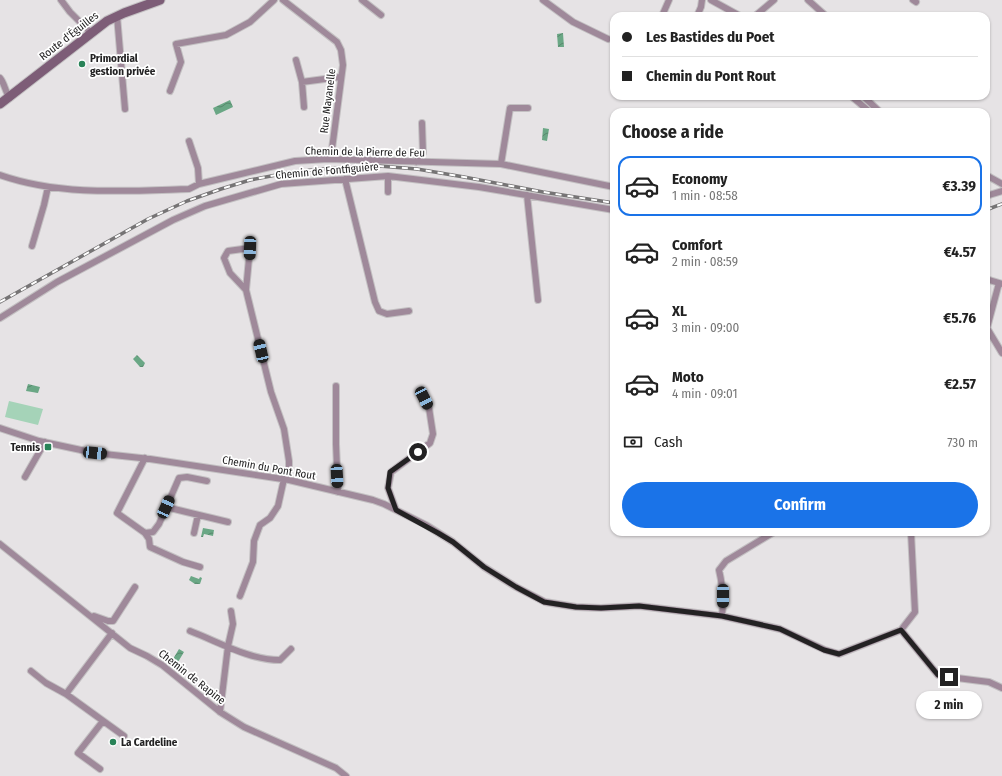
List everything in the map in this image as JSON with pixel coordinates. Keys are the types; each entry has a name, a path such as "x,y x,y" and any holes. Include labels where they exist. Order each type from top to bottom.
{"street":[{"path":"61,0 70,12 91,33"},
{"name":"Route d'Éguilles","path":"0,104 10,98 91,33 107,22 117,16 160,0"},
{"path":"170,91 181,62 176,44 226,35 250,22 274,0"},
{"name":"Rue Mayanelle","path":"283,0 337,42 341,50 343,65 340,77 332,149 328,159"},
{"path":"362,0 381,15"},
{"path":"543,0 573,22 608,39"},
{"path":"664,12 669,0"},
{"path":"699,12 702,0"},
{"path":"711,0 733,12"},
{"path":"760,12 774,0"},
{"path":"808,0 822,12"},
{"path":"117,16 125,109"},
{"path":"296,60 302,82 304,107"},
{"path":"302,82 340,77"},
{"path":"0,78 4,83 7,94 10,98"},
{"path":"856,100 865,108"},
{"path":"866,100 876,108"},
{"path":"501,164 510,108 528,108"},
{"path":"416,162 423,152 422,124"},
{"path":"189,141 198,168 199,184"},
{"name":"Chemin de la Pierre de Feu","path":"0,177 48,187 122,192 189,189 199,184 295,161 328,159 401,160 416,162 501,164 610,186"},
{"path":"388,176 388,192"},
{"name":"Chemin de Fontfiguière","path":"0,318 57,282 173,220 205,206 281,184 388,176 479,187 610,209"},
{"path":"990,177 1002,184"},
{"path":"345,179 375,302 379,311 387,314 409,311"},
{"path":"32,246 48,187"},
{"path":"990,195 1002,191"},
{"path":"527,195 538,300"},
{"path":"240,596 253,562 254,541 260,525 270,518 278,506 286,480 289,461 284,429 271,392 246,290 250,248 228,251 224,258 230,273 246,290"},
{"path":"990,280 1001,283 990,318"},
{"path":"990,333 1002,353"},
{"path":"336,386 338,492"},
{"path":"396,510 388,488 390,472 430,443 433,434 429,408 424,398"},
{"name":"Chemin du Pont Rout","path":"0,428 45,442 95,453 145,458 286,480 373,500 396,510 438,533 453,542 484,567 544,602 576,607 601,608 639,606 722,616 780,629 824,650 839,654 901,630"},
{"path":"25,477 45,442"},
{"path":"145,458 117,513 145,533 149,539 150,547 184,562 200,567"},
{"path":"145,533 153,532 159,524 179,478 187,477 207,481"},
{"path":"166,507 228,522"},
{"path":"194,533 198,515"},
{"path":"722,616 723,586 719,570 726,561 767,536"},
{"path":"911,536 914,612 901,630 938,675 989,682 1002,688"},
{"name":"Chemin de Rapine","path":"0,544 130,648 162,665 220,712 244,726 336,768 346,776"},
{"path":"89,615 108,621 113,621 135,587"},
{"path":"220,712 228,646 233,624 230,611"},
{"path":"190,631 268,660 280,660 291,649"},
{"path":"66,694 112,634"},
{"path":"31,672 46,683 66,694 124,736"},
{"path":"100,769 78,753 103,721"}],"shaded area":[{"path":"9,401 43,409 38,425 5,417"}],"water":[{"path":"563,33 564,47 558,47 557,34"},
{"path":"230,100 233,107 216,115 213,108"},
{"path":"543,128 549,129 547,141 542,140"},
{"path":"137,355 145,363 143,367 140,367 133,359"},
{"path":"28,384 40,387 38,393 26,391"},
{"path":"203,528 214,530 213,536 204,534 203,537 201,537"},
{"path":"191,576 199,579 200,577 202,578 200,584 195,584 189,580"},
{"path":"179,649 184,652 178,662 173,659"}],"railway":[{"path":"0,302 148,219 187,201 250,180 292,172 332,168 379,166 417,169 610,202"},
{"path":"990,208 1002,204"}],"place":[{"name":"Primordial gestion privée","path":"82,64"},
{"name":"Tennis","path":"48,447"},
{"name":"La Cardeline","path":"113,742"}],"route":[{"path":"418,452 390,472 388,488 396,510 426,525 453,542 484,567 544,602 576,607 601,608 639,606 722,616 780,629 824,650 839,654 901,630 938,675 949,677"}]}
